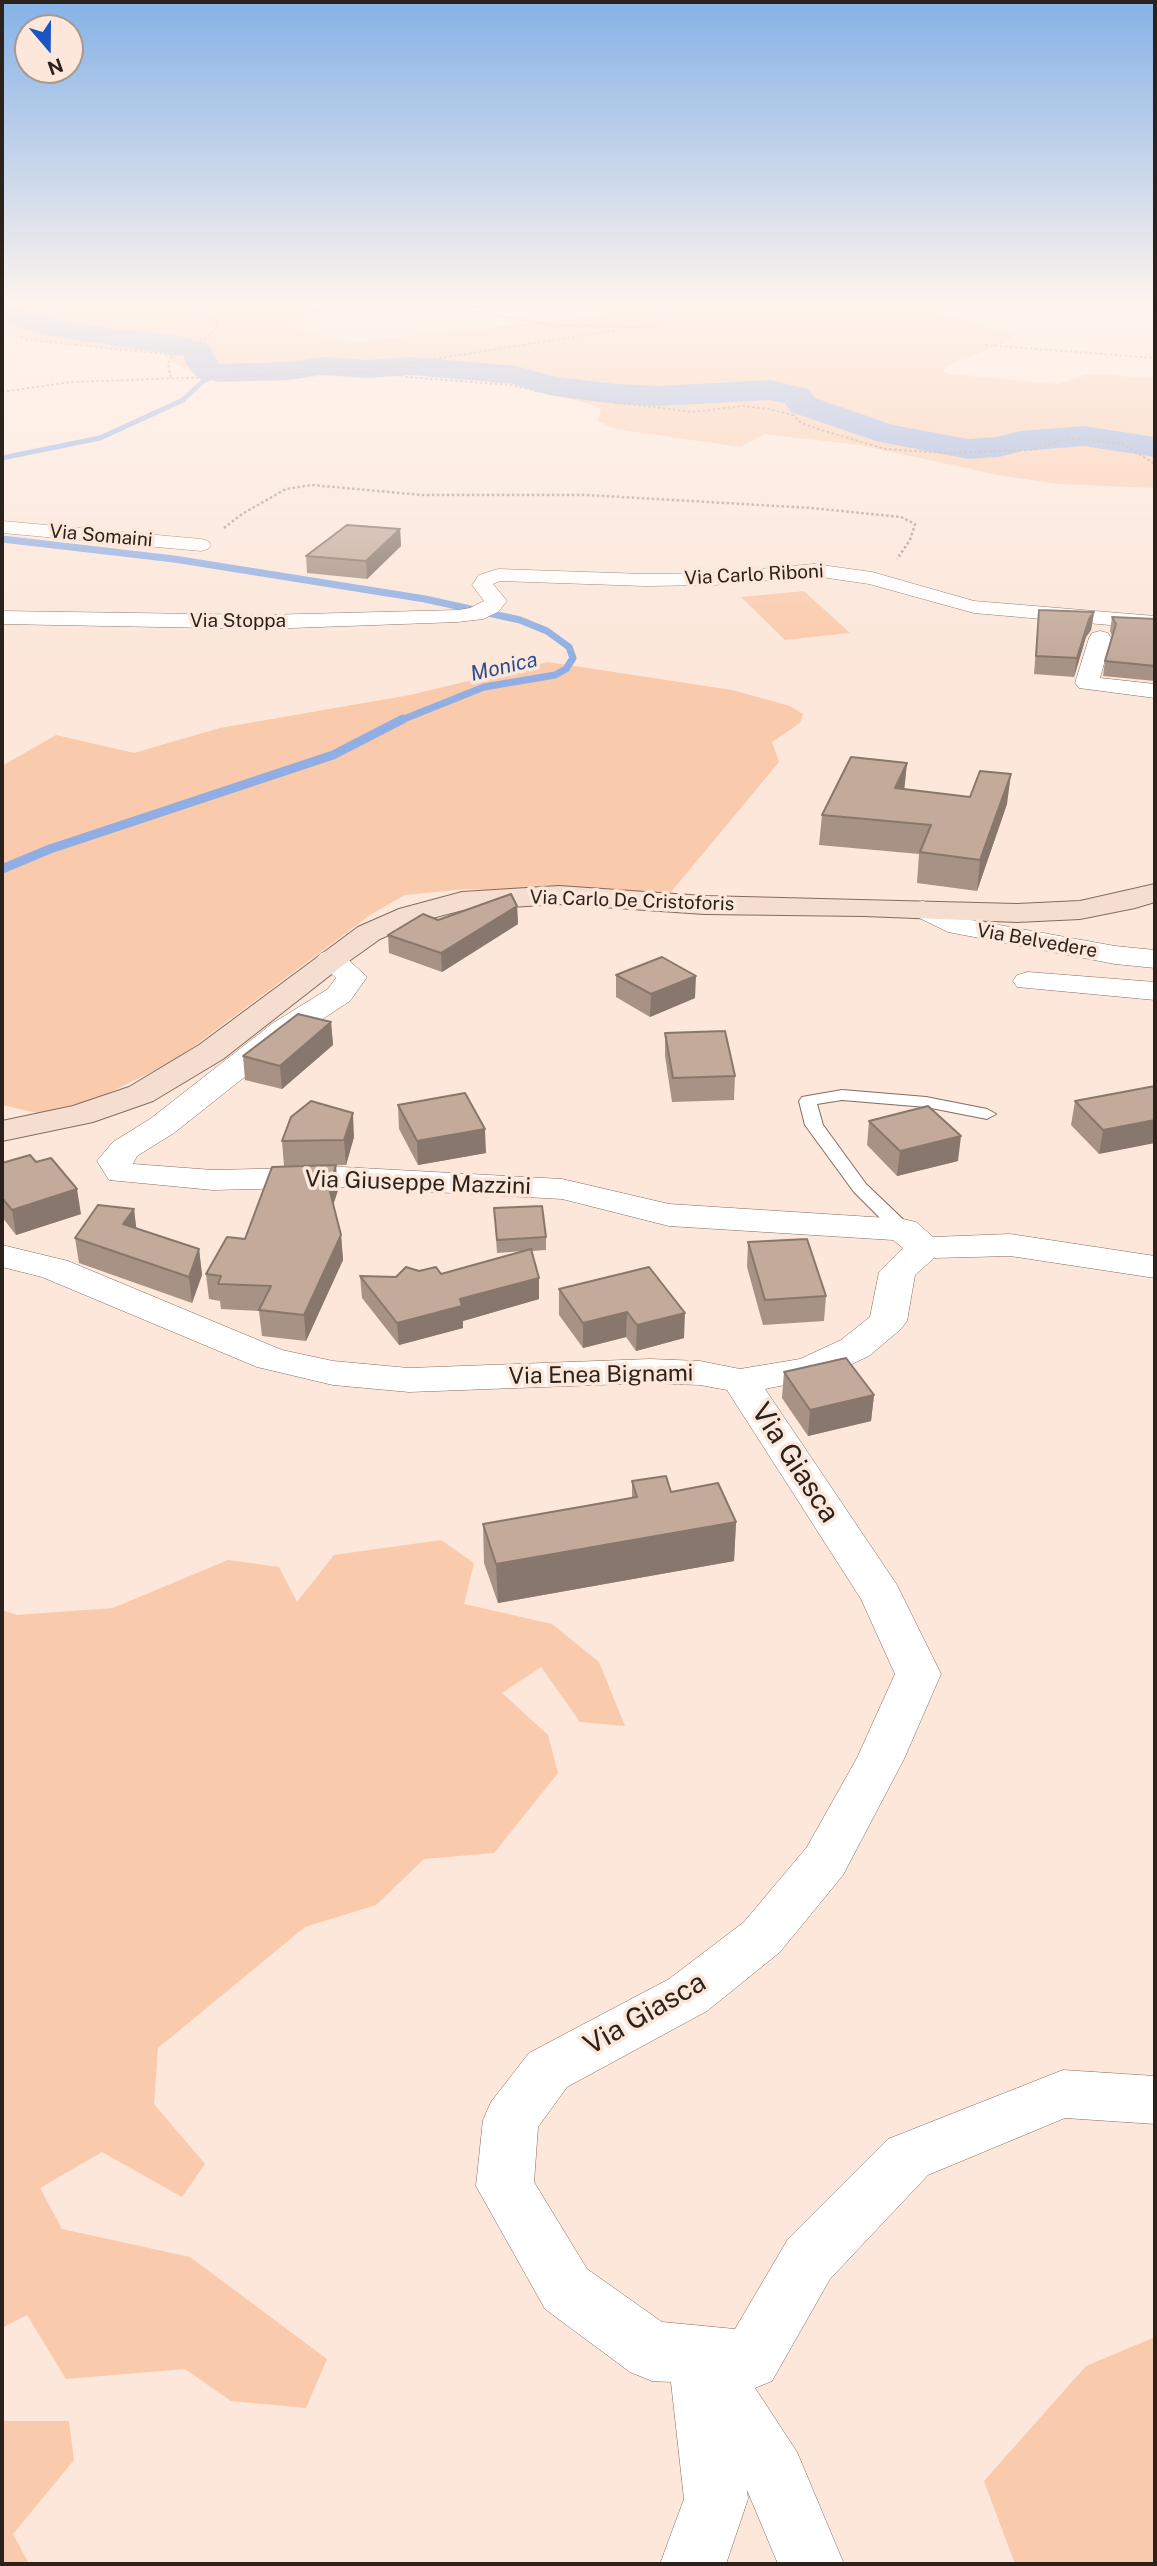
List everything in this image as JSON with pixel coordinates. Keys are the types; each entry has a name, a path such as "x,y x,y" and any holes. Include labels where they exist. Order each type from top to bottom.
{"main road":[{"name":"Via Carlo De Cristoforis","path":"2,1131 81,1115 141,1094 211,1052 369,933 410,915 462,901 559,895 704,905 1017,912 1080,910 1125,902 1155,893"}],"street":[{"name":"Via Somaini","path":"2,527 201,545"},
{"name":"Via Carlo Riboni","path":"482,611 496,601 482,585 486,579 498,575 516,574 556,579 714,579 814,570 854,574 974,607 1155,623"},
{"name":"Via Stoppa","path":"2,618 264,622 482,611"},
{"path":"1100,638 1087,683 1155,691"},
{"name":"Via Belvedere","path":"923,909 958,926 1102,953 1155,959"},
{"name":"Via Giuseppe Mazzini","path":"331,959 352,977 339,995 284,1030 162,1126 125,1149 114,1161 121,1173 213,1180 342,1178 562,1189 669,1215 913,1239"},
{"path":"1028,982 1155,991"},
{"path":"913,1239 1010,1245 1155,1266"},
{"name":"Via Enea Bignami","path":"2,1256 55,1269 271,1359 333,1373 409,1380 650,1371 700,1373 740,1381 810,1368 855,1348 888,1321 897,1272 913,1239"},
{"name":"Via Giasca","path":"698,2355 652,2351 566,2289 505,2186 511,2120 548,2070 688,1995 762,1937 825,1861 880,1759 918,1674 882,1596 740,1381"},
{"path":"698,2355 750,2360 809,2259 908,2157 1063,2094 1155,2100"},
{"path":"692,2564 716,2499 698,2355"},
{"path":"698,2355 774,2475 811,2564"}],"lane":[{"path":"913,1239 860,1188 814,1125 808,1101 842,1095 926,1102 986,1114"}],"path":[{"path":"798,420 818,429 885,449 944,453 1032,450 1069,438 1123,444 1155,464"},
{"path":"201,545 242,514 293,486 312,485 434,495 587,495 736,503 833,509 910,520 915,524 913,533 896,560 897,567 891,584"}],"shaded area":[{"path":"1155,420 1155,488 1060,484 1003,476 859,445 764,434 741,447 615,429 598,421"},
{"path":"804,591 850,633 785,640 741,597"},
{"path":"548,662 732,690 790,706 803,714 800,723 772,742 779,762 666,898 466,889 405,895 370,915 174,1061 106,1094 46,1115 2,1105 2,766 56,735 134,753 220,728 410,695"},
{"path":"441,1540 474,1563 464,1604 552,1624 599,1662 625,1726 580,1722 541,1667 502,1693 548,1735 558,1773 494,1853 424,1859 376,1905 305,1927 158,2048 154,2104 205,2164 182,2197 102,2152 40,2188 62,2229 190,2257 327,2359 306,2408 231,2401 185,2369 66,2379 27,2315 2,2328 2,1610 17,1615 113,1608 228,1560 279,1567 297,1602 334,1555"},
{"path":"1155,2337 1155,2564 1015,2564 984,2481 1086,2366"},
{"path":"2,2421 69,2421 74,2460 13,2534 29,2564 2,2564"}],"building":[{"path":"347,525 400,529 366,561 306,556"},
{"path":"1039,610 1094,612 1089,619 1077,658 1036,656"},
{"path":"1112,617 1155,619 1155,666 1105,661 1116,624"},
{"path":"851,757 907,763 895,788 970,797 980,771 1011,774 980,860 920,852 931,825 822,815"},
{"path":"511,894 517,906 441,953 388,935 423,914 438,920"},
{"path":"662,957 696,976 651,994 616,975"},
{"path":"298,1014 331,1022 280,1066 243,1056"},
{"path":"725,1031 735,1076 673,1078 665,1033"},
{"path":"1155,1086 1155,1120 1103,1130 1075,1101"},
{"path":"465,1093 485,1129 417,1141 398,1105"},
{"path":"311,1101 353,1113 344,1140 282,1141 291,1117"},
{"path":"928,1106 961,1136 900,1151 869,1121"},
{"path":"30,1155 36,1162 51,1158 77,1189 12,1210 2,1198 2,1163"},
{"path":"336,1165 329,1188 341,1235 304,1315 259,1310 271,1286 218,1284 221,1276 206,1274 227,1237 245,1239 272,1167"},
{"path":"98,1205 134,1209 123,1224 199,1249 189,1277 75,1238"},
{"path":"542,1206 546,1237 497,1240 494,1208"},
{"path":"807,1239 826,1296 765,1300 748,1242"},
{"path":"531,1249 539,1278 460,1299 462,1306 397,1323 360,1276 396,1277 406,1267 419,1271 436,1267 441,1274"},
{"path":"649,1267 685,1313 637,1325 627,1312 583,1323 559,1289"},
{"path":"846,1358 874,1395 810,1410 784,1372"},
{"path":"666,1476 671,1492 718,1483 736,1522 496,1564 483,1524 637,1497 632,1481"}],"waterway":[{"name":"Monica","path":"2,458 100,438 140,420"},
{"path":"844,420 888,434 968,449 999,447 1020,441 1084,436 1155,447"},
{"name":"Monica","path":"2,539 174,559 425,599 520,620 547,631 569,647 573,658 566,669 555,675 484,687 400,721"},
{"name":"Monica","path":"2,869 50,849 333,755 400,721"}]}
